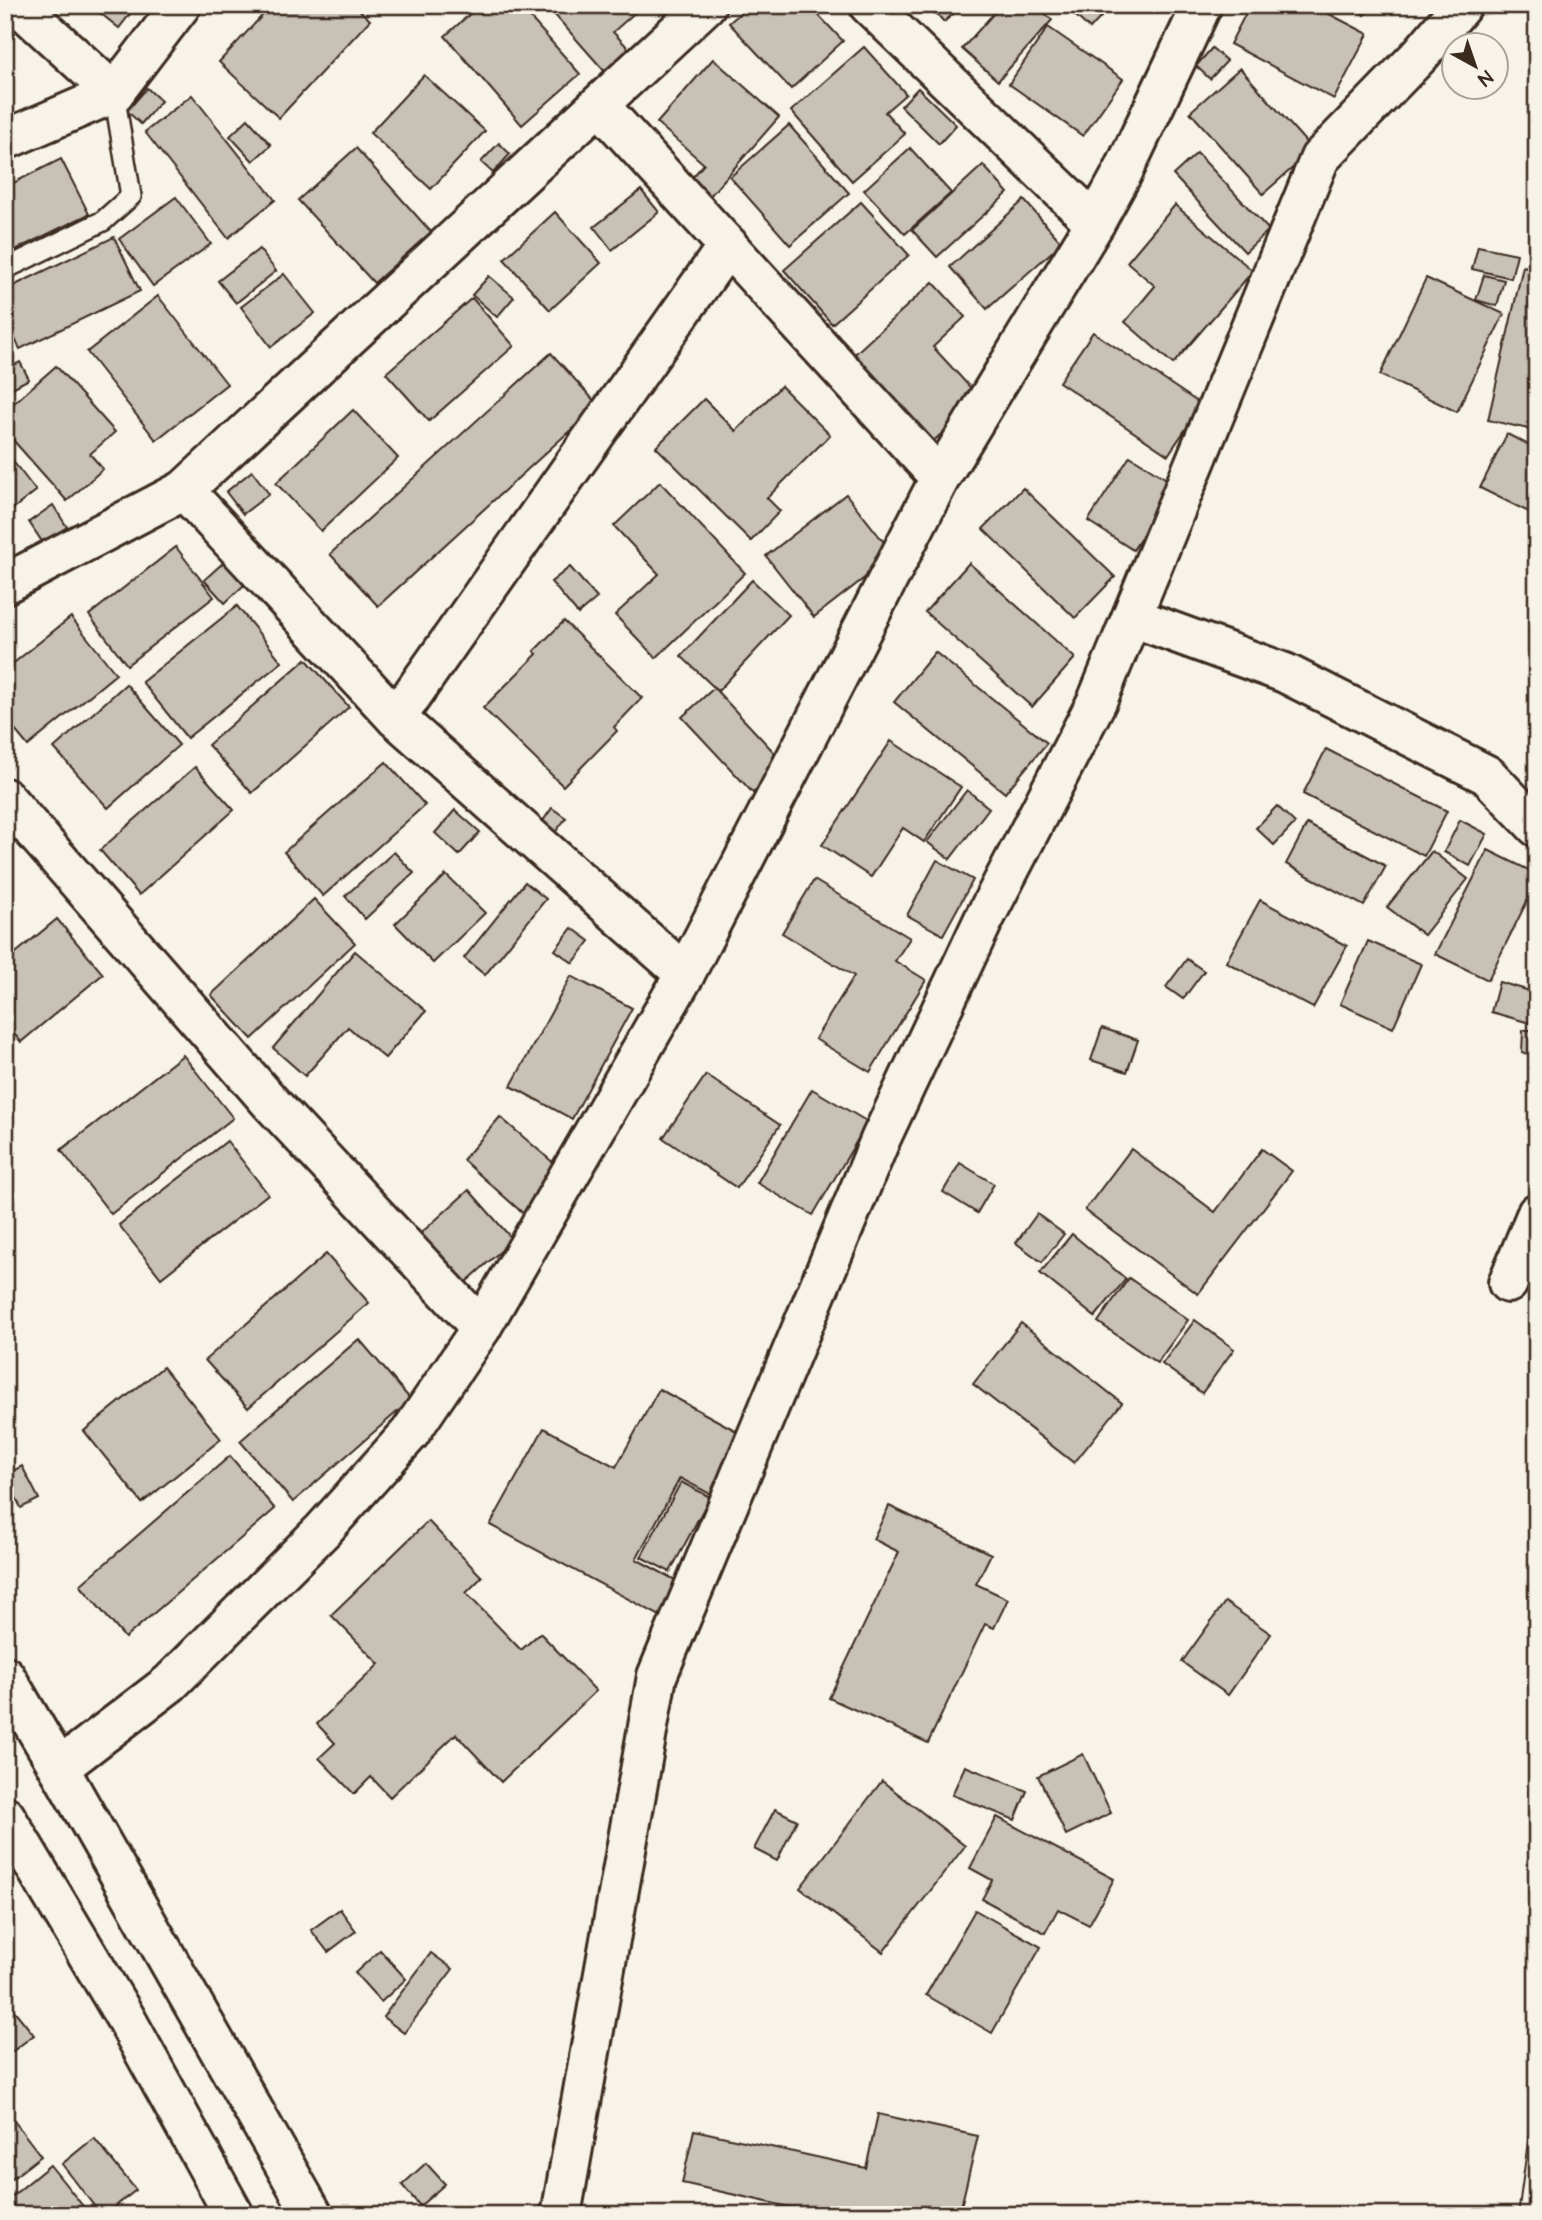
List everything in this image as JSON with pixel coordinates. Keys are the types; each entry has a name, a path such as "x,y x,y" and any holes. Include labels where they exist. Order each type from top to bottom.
{"street":[{"path":"19,5 114,93"},
{"path":"5,140 114,93 181,5"},
{"path":"5,584 184,490 706,5"},
{"path":"870,5 1095,223"},
{"path":"60,1768 170,1683 323,1530 410,1433 481,1328 685,974 940,478 1095,223 1123,172 1202,5"},
{"path":"561,2215 657,1676 881,1138 983,921 1097,701 1320,158 1420,55 1462,5"},
{"path":"598,105 940,478"},
{"path":"396,718 728,246"},
{"path":"184,490 396,718 685,974"},
{"path":"1132,617 1285,673 1487,775 1537,827"},
{"path":"5,798 270,1102 481,1328"},
{"path":"1508,1283 1537,1213"},
{"path":"5,1676 60,1768 313,2215"},
{"path":"5,1816 126,2019 234,2215"}],"lane":[{"path":"5,269 103,221 131,196 114,93"}],"building":[{"path":"90,5 137,5 119,28"},
{"path":"272,5 354,5 370,20 279,118 219,62"},
{"path":"480,5 519,5 580,74 522,125 445,36"},
{"path":"546,5 637,5 640,8 613,32 632,52 607,74"},
{"path":"749,5 809,5 843,41 791,89 729,23"},
{"path":"929,5 963,5 944,22"},
{"path":"1001,5 1036,5 1052,20 998,81 962,49"},
{"path":"1064,5 1112,5 1090,29"},
{"path":"1250,5 1312,5 1368,34 1334,99 1230,44"},
{"path":"1355,5 1376,5 1364,15"},
{"path":"1048,27 1123,79 1083,136 1009,84"},
{"path":"864,47 906,94 885,112 905,134 852,181 791,111"},
{"path":"1212,48 1227,61 1210,79 1196,66"},
{"path":"713,59 779,117 709,197 690,180 704,164 657,123"},
{"path":"1240,68 1313,150 1263,194 1190,112"},
{"path":"424,75 485,131 431,189 370,133"},
{"path":"147,88 161,101 141,124 127,111"},
{"path":"918,88 956,125 939,144 901,106"},
{"path":"192,95 275,200 228,238 145,132"},
{"path":"248,119 271,145 253,161 230,136"},
{"path":"789,125 849,193 790,245 730,177"},
{"path":"499,143 510,154 493,173 481,162"},
{"path":"356,148 431,232 374,283 298,200"},
{"path":"910,148 951,193 905,234 864,190"},
{"path":"1197,153 1269,230 1245,252 1173,175"},
{"path":"61,159 89,214 5,255 5,187"},
{"path":"983,165 1008,193 937,257 912,230"},
{"path":"641,190 659,212 612,250 594,227"},
{"path":"176,197 211,244 153,286 119,239"},
{"path":"1024,200 1062,243 987,309 950,267"},
{"path":"861,202 909,255 832,324 784,270"},
{"path":"1175,205 1253,271 1173,364 1125,322 1155,286 1127,262"},
{"path":"555,212 601,263 550,310 504,259"},
{"path":"114,237 140,291 20,349 5,319 5,290"},
{"path":"1478,246 1517,254 1511,278 1472,269"},
{"path":"259,249 276,271 236,303 218,281"},
{"path":"1523,266 1537,269 1537,431 1488,420"},
{"path":"284,274 315,313 271,347 241,307"},
{"path":"1484,275 1504,280 1497,306 1476,300"},
{"path":"489,276 514,297 497,317 472,295"},
{"path":"1426,278 1504,314 1457,412 1380,375"},
{"path":"933,282 965,317 933,347 980,398 926,448 846,362"},
{"path":"158,296 227,384 156,440 87,352"},
{"path":"472,298 514,346 429,421 386,373"},
{"path":"1093,332 1202,405 1168,455 1059,382"},
{"path":"551,353 598,405 378,606 330,554"},
{"path":"20,362 29,379 5,392 5,370"},
{"path":"56,366 115,432 90,454 103,469 67,501 5,431 5,411"},
{"path":"781,386 830,435 767,498 780,511 751,541 656,447 704,399 736,431"},
{"path":"353,410 398,458 321,531 276,483"},
{"path":"1507,434 1537,449 1537,516 1480,488"},
{"path":"5,451 36,491 5,515"},
{"path":"1130,456 1176,485 1133,550 1088,521"},
{"path":"252,471 269,494 243,514 226,492"},
{"path":"660,482 745,573 656,658 615,615 659,574 614,526"},
{"path":"1023,488 1115,577 1075,618 983,529"},
{"path":"846,494 894,555 814,617 766,556"},
{"path":"53,505 67,527 43,543 29,522"},
{"path":"176,547 214,597 127,665 89,615"},
{"path":"224,562 244,585 225,603 204,580"},
{"path":"969,563 1075,658 1032,707 925,612"},
{"path":"570,567 597,598 578,614 551,582"},
{"path":"752,580 789,615 718,691 681,656"},
{"path":"237,606 282,662 187,738 142,682"},
{"path":"71,617 116,674 28,746 5,718 5,670"},
{"path":"564,621 642,698 614,727 617,731 563,786 483,708 537,654 534,651"},
{"path":"935,652 1047,743 1005,793 894,702"},
{"path":"306,659 349,707 252,793 208,745"},
{"path":"126,684 179,745 108,808 54,748"},
{"path":"714,688 785,764 753,793 682,717"},
{"path":"891,741 961,787 924,842 903,828 871,877 822,845"},
{"path":"1326,749 1447,811 1424,856 1303,794"},
{"path":"386,762 425,805 323,896 284,852"},
{"path":"195,767 234,810 139,895 100,850"},
{"path":"967,790 989,808 950,859 927,842"},
{"path":"1277,806 1295,823 1274,845 1256,828"},
{"path":"552,808 566,818 551,838 538,828"},
{"path":"455,810 480,832 459,855 435,833"},
{"path":"1460,820 1487,834 1470,866 1444,852"},
{"path":"1307,824 1386,866 1364,906 1286,864"},
{"path":"1488,850 1537,874 1537,881 1488,980 1435,954"},
{"path":"1432,851 1468,879 1424,935 1387,907"},
{"path":"394,852 414,873 365,919 345,896"},
{"path":"937,860 973,880 943,935 907,915"},
{"path":"446,875 485,913 433,963 395,924"},
{"path":"814,880 910,938 895,961 926,980 870,1072 815,1039 854,976 782,933"},
{"path":"525,882 546,899 485,975 464,958"},
{"path":"314,899 355,943 252,1039 211,995"},
{"path":"1260,900 1347,946 1313,1008 1226,962"},
{"path":"57,919 103,974 21,1042 5,1023 5,962"},
{"path":"572,928 590,941 573,963 555,950"},
{"path":"1368,941 1421,964 1393,1028 1340,1004"},
{"path":"355,951 426,1011 385,1058 348,1027 305,1076 273,1048"},
{"path":"1187,959 1204,971 1183,999 1166,987"},
{"path":"571,976 632,1008 572,1119 511,1086"},
{"path":"1499,982 1537,993 1537,1025 1491,1012"},
{"path":"1102,1028 1138,1040 1127,1072 1091,1060"},
{"path":"1523,1030 1537,1030 1537,1054 1522,1053"},
{"path":"183,1055 233,1118 111,1214 61,1150"},
{"path":"706,1075 780,1125 737,1188 663,1138"},
{"path":"812,1089 868,1122 813,1215 757,1183"},
{"path":"500,1117 563,1171 525,1215 463,1160"},
{"path":"227,1141 268,1194 161,1278 119,1225"},
{"path":"1131,1149 1215,1212 1262,1149 1292,1171 1198,1294 1085,1210"},
{"path":"960,1163 994,1184 977,1213 943,1192"},
{"path":"469,1190 513,1240 456,1291 412,1241"},
{"path":"1037,1214 1064,1234 1042,1262 1016,1243"},
{"path":"1072,1234 1126,1279 1095,1317 1040,1273"},
{"path":"326,1254 369,1303 248,1408 205,1360"},
{"path":"1129,1278 1188,1320 1157,1363 1098,1322"},
{"path":"1195,1320 1234,1349 1202,1393 1162,1364"},
{"path":"1021,1323 1122,1403 1074,1463 973,1384"},
{"path":"359,1339 411,1400 293,1502 240,1441"},
{"path":"163,1367 221,1439 142,1503 84,1431"},
{"path":"659,1389 744,1435 712,1495 680,1478 636,1559 679,1582 660,1616 490,1525 544,1428 616,1467"},
{"path":"230,1456 275,1509 125,1638 80,1585"},
{"path":"22,1466 39,1499 21,1508 5,1475"},
{"path":"681,1482 710,1497 670,1572 641,1557"},
{"path":"889,1506 991,1554 976,1584 1008,1599 994,1628 985,1624 928,1743 829,1698 899,1552 873,1539"},
{"path":"428,1521 482,1577 466,1593 521,1650 540,1633 596,1691 501,1782 456,1734 390,1797 371,1777 354,1794 319,1758 335,1743 317,1724 379,1664 331,1615"},
{"path":"1225,1602 1271,1634 1228,1695 1182,1662"},
{"path":"1083,1754 1111,1813 1066,1835 1038,1776"},
{"path":"965,1766 1027,1791 1015,1820 952,1795"},
{"path":"882,1781 965,1846 883,1952 800,1888"},
{"path":"775,1809 797,1820 777,1861 754,1849"},
{"path":"997,1817 1114,1879 1089,1925 1058,1909 1045,1933 982,1899 992,1880 970,1868"},
{"path":"340,1909 356,1931 328,1952 311,1930"},
{"path":"975,1910 1041,1947 992,2033 926,1995"},
{"path":"380,1950 406,1979 381,2002 355,1973"},
{"path":"431,1953 453,1969 404,2033 383,2017"},
{"path":"5,1999 34,2035 5,2057"},
{"path":"5,2109 41,2156 5,2184"},
{"path":"878,2114 978,2136 959,2215 825,2215 682,2183 694,2130 866,2168"},
{"path":"94,2138 136,2190 104,2215 101,2215 62,2164"},
{"path":"426,2163 445,2184 420,2206 402,2185"},
{"path":"50,2165 90,2215 5,2215 5,2202"}],"tram line":[{"path":"1518,2215 1537,2076"}]}
